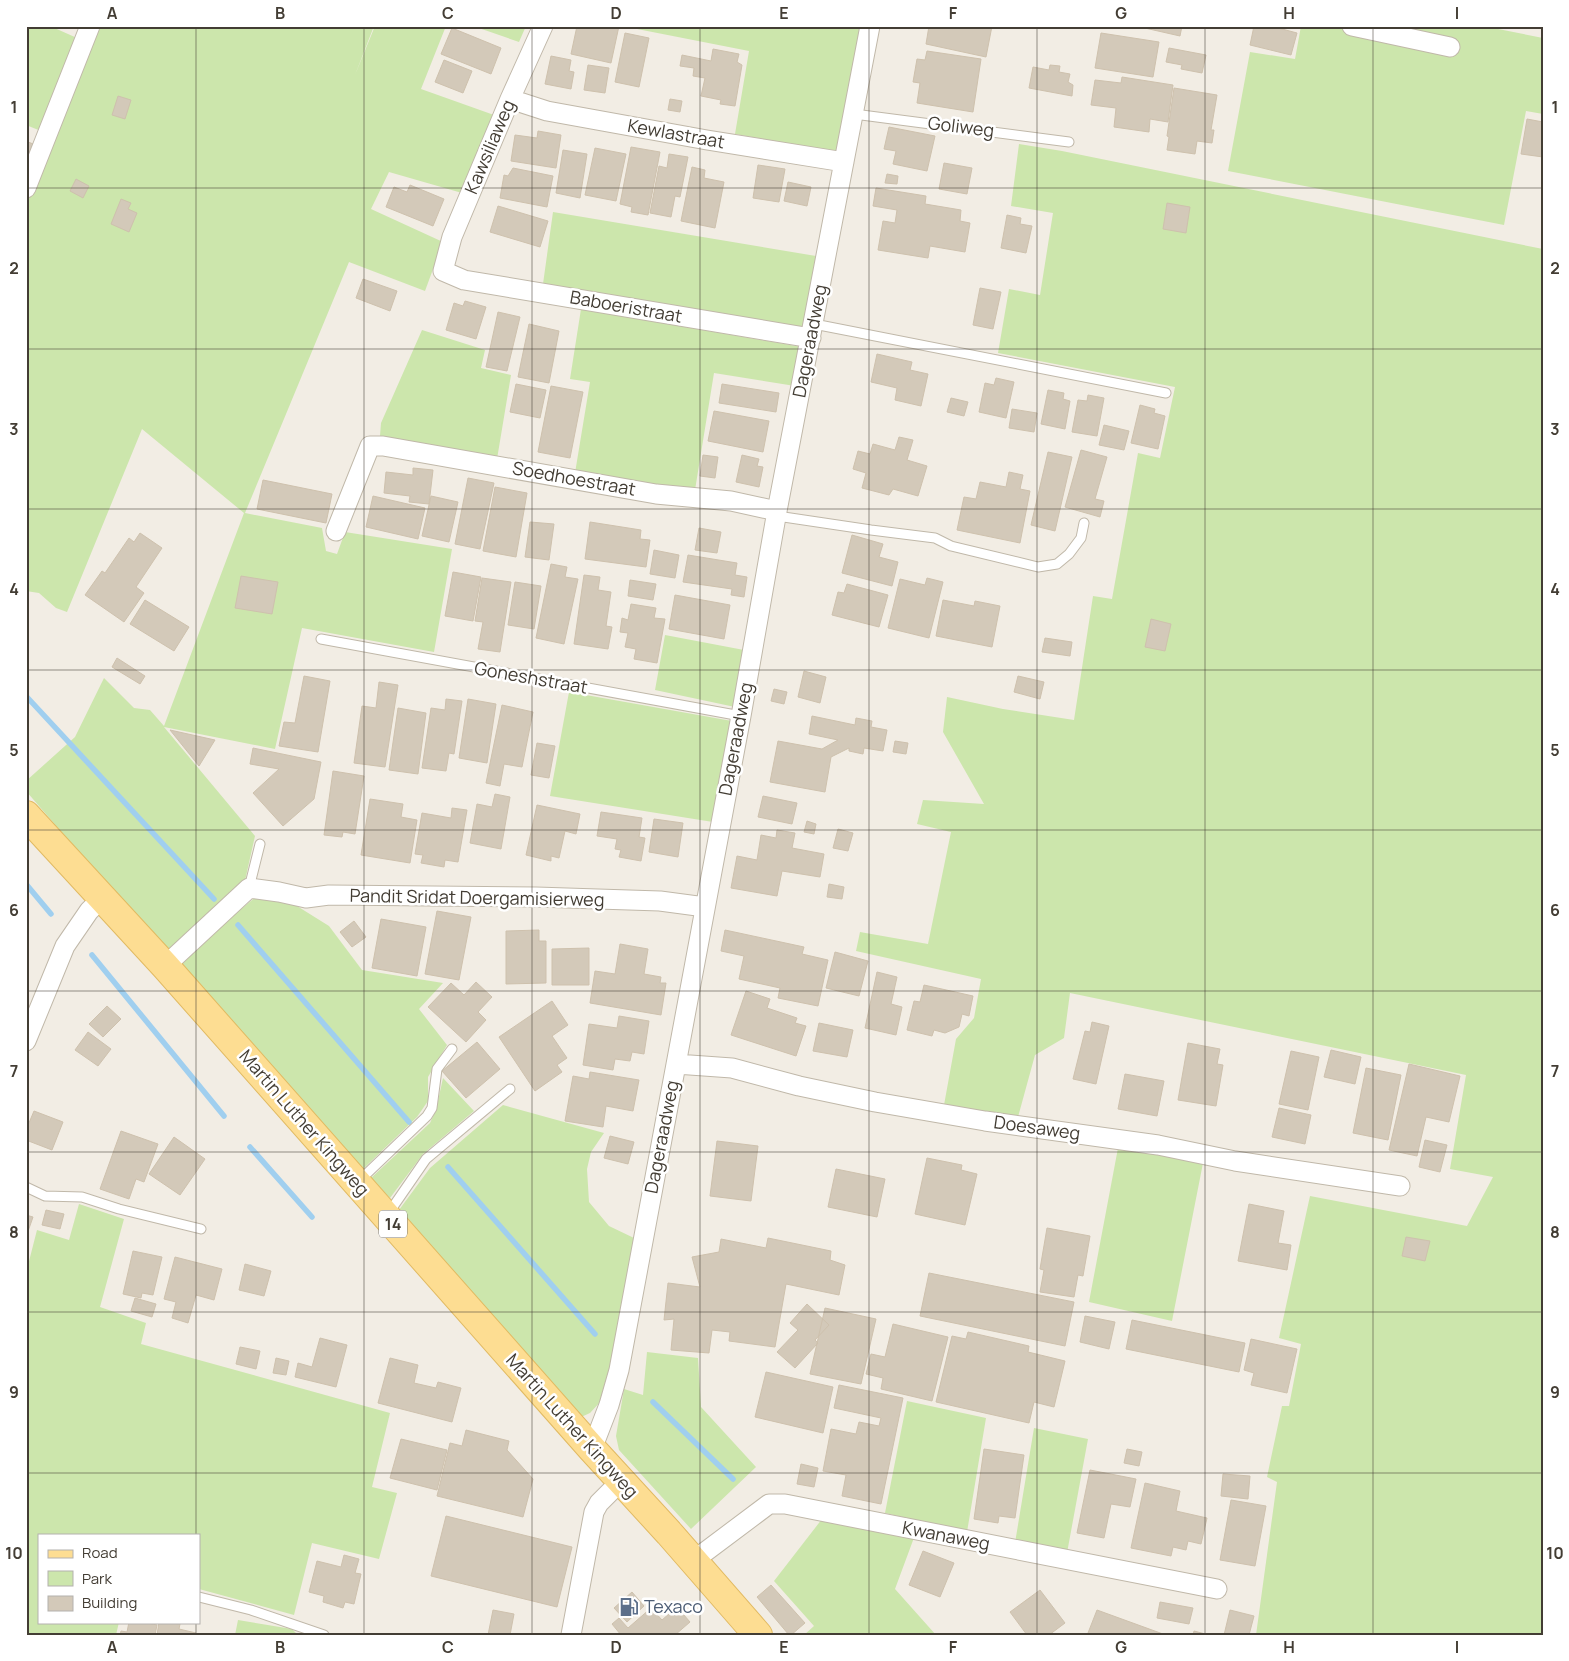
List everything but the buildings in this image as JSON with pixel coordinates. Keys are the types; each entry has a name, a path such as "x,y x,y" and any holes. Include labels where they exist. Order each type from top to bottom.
{"main road":[{"name":"Martin Luther Kingweg","path":"26,815 165,966 758,1635"}],"street":[{"path":"26,188 90,26"},
{"name":"Kawsiliaweg","path":"443,271 452,237 543,26"},
{"name":"Dageraadweg","path":"592,1449 609,1405 619,1370 777,514 870,26"},
{"path":"1352,26 1450,47"},
{"name":"Kewlastraat","path":"510,99 547,111 844,162"},
{"name":"Baboeristraat","path":"443,271 464,280 812,331"},
{"name":"Soedhoestraat","path":"336,531 370,446 383,446 656,494 731,501 777,514"},
{"path":"165,966 250,888"},
{"name":"Pandit Sridat Doergamisierweg","path":"250,888 306,898 329,895 536,897 660,902 705,907"},
{"path":"26,1041 65,946 89,911 102,898"},
{"name":"Doesaweg","path":"676,1064 732,1068 827,1092 985,1121 1158,1146 1235,1161 1400,1186"},
{"path":"571,1635 594,1512 599,1502 621,1481"},
{"name":"Kwanaweg","path":"693,1561 769,1504 785,1504 1217,1589"}],"lane":[{"name":"Goliweg","path":"854,114 1069,142"},
{"path":"812,331 1166,392"},
{"path":"777,514 871,530 935,538 951,546 1038,567 1057,564 1069,554 1080,538 1084,523"},
{"name":"Goneshstraat","path":"321,639 741,716"},
{"path":"250,888 260,844"},
{"path":"357,1183 427,1116 432,1108 437,1069 452,1049"},
{"path":"386,1216 426,1158 510,1089"},
{"path":"26,1187 45,1196 82,1197 119,1209 201,1229"},
{"path":"200,1597 251,1610 324,1635"}],"green space":[{"path":"26,26 50,26 77,38 41,131 26,125"},
{"path":"98,26 374,26 355,75 375,26 446,26 421,89 494,115 462,193 389,172 371,209 443,242 425,291 349,262 245,513 322,528 326,551 337,554 345,532 452,549 434,652 302,628 275,749 164,727 255,836 244,885 167,954 26,791 26,781 75,737 104,678 134,708 150,710 164,726 244,513 142,429 67,612 56,608 39,593 26,591 26,206"},
{"path":"473,26 526,26 519,42"},
{"path":"633,26 861,26 838,152 735,134 749,51 632,28"},
{"path":"1301,26 1483,26 1543,38 1543,114 1526,111 1504,225 1228,171 1250,52 1295,59"},
{"path":"1019,144 1062,151 1543,249 1543,1635 1256,1635 1277,1482 1267,1477 1282,1406 1289,1406 1301,1344 1279,1338 1310,1196 1467,1226 1493,1177 1450,1169 1466,1075 1070,993 1064,1038 1035,1055 1018,1117 944,1105 956,1039 974,1018 981,979 856,951 860,932 928,944 951,832 917,824 923,800 984,804 943,732 947,697 1003,709 1074,720 1093,596 1112,599 1138,453 1160,458 1175,387 998,353 1009,289 1040,295 1053,213 1011,206"},
{"path":"553,212 816,256 806,331 543,284"},
{"path":"581,309 802,347 795,386 714,373 695,490 575,473 590,382 570,379"},
{"path":"422,330 485,350 481,368 511,375 497,459 380,436 381,423"},
{"path":"665,635 744,650 735,707 655,690"},
{"path":"569,692 732,721 713,822 550,796"},
{"path":"258,895 289,901 329,926 362,970 443,983 419,1009 447,1045 428,1077 428,1101 417,1117 362,1170 177,962"},
{"path":"443,1078 474,1111 423,1154 390,1198 371,1178 430,1123 436,1110"},
{"path":"503,1105 604,1133 591,1152 587,1169 589,1202 609,1226 634,1238 611,1376 602,1400 590,1413 579,1418 399,1210 430,1168"},
{"path":"1118,1148 1203,1163 1172,1321 1089,1302"},
{"path":"79,1204 124,1219 100,1307 146,1323 141,1344 390,1413 372,1487 397,1493 379,1559 312,1543 294,1615 200,1589 200,1534 38,1534 38,1624 119,1624 116,1635 26,1635 26,1273 37,1230 69,1240"},
{"path":"647,1352 698,1358 701,1407 756,1467 691,1529 619,1450 616,1436 624,1389 643,1395"},
{"path":"907,1401 986,1418 967,1532 885,1513"},
{"path":"1034,1428 1088,1439 1067,1553 1015,1543"},
{"path":"822,1519 915,1535 895,1589 936,1635 804,1635 814,1626 774,1581"},
{"path":"238,1620 292,1629 298,1635 235,1635"}],"waterway":[{"path":"26,696 214,899"},
{"path":"26,884 51,914"},
{"path":"238,925 409,1122"},
{"path":"92,955 224,1116"},
{"path":"250,1147 312,1217"},
{"path":"448,1167 595,1334"},
{"path":"653,1402 733,1479"}],"place":[{"name":"Texaco","path":"629,1607"}]}
